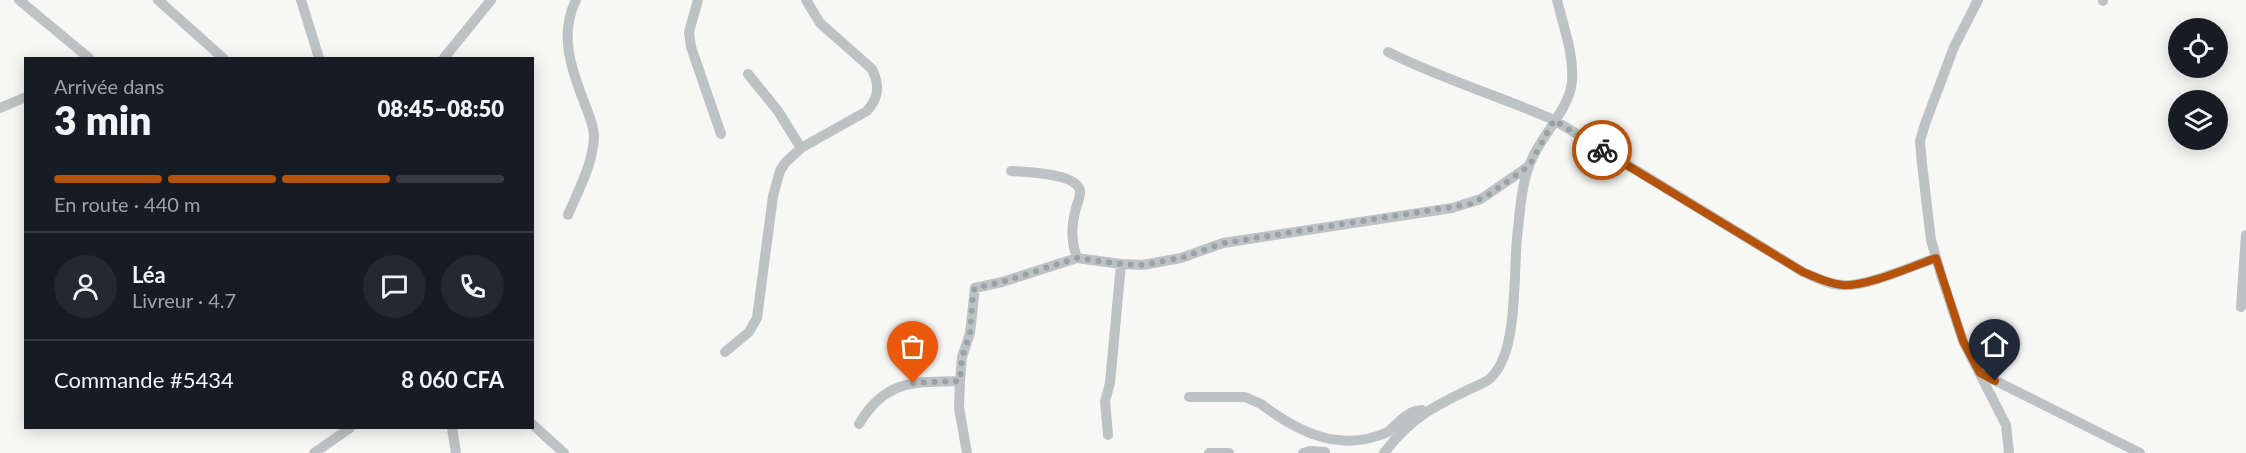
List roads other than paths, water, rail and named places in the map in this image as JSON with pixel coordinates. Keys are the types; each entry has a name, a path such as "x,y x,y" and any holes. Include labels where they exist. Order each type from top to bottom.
{"street":[{"path":"19,0 82,56"},
{"path":"159,0 222,57"},
{"path":"301,0 319,57"},
{"path":"445,57 491,0"},
{"path":"568,215 589,162 594,136 593,125 566,43 569,20 576,0"},
{"path":"698,0 689,32 721,134"},
{"path":"725,352 749,332 756,322 776,183 785,163 801,148 867,111 875,102 879,90 877,78 872,69 820,23 806,0"},
{"path":"1384,453 1402,430 1428,410 1496,375 1505,358 1512,310 1517,231 1529,166 1570,91 1572,80 1570,47 1557,0"},
{"path":"1978,0 1946,67 1924,124 1920,141 1927,211 1936,258 1963,341 2006,425 2008,453"},
{"path":"1388,52 1432,74 1512,102 1554,120 1803,272 1832,283 1860,284 1936,258"},
{"path":"748,74 778,111 801,148"},
{"path":"0,108 24,98"},
{"path":"967,453 959,408 960,381 962,357 970,333 975,288 1002,282 1077,258 1142,265 1181,258 1224,243 1470,204 1488,195 1529,166"},
{"path":"1011,171 1043,173 1077,184 1080,191 1070,234 1077,258"},
{"path":"2241,307 2246,235"},
{"path":"1108,435 1105,401 1110,383 1121,264"},
{"path":"1980,373 2140,453"},
{"path":"859,424 869,407 896,388 913,383 960,381"},
{"path":"1190,397 1245,397 1254,400 1304,437 1330,450 1343,451 1366,446 1379,440 1407,416 1417,410 1428,410"},
{"path":"534,426 564,453"},
{"path":"314,453 349,429"},
{"path":"452,429 456,453"},
{"path":"1303,453 1310,451 1327,453 1330,450"},
{"path":"1209,453 1229,453"}]}
